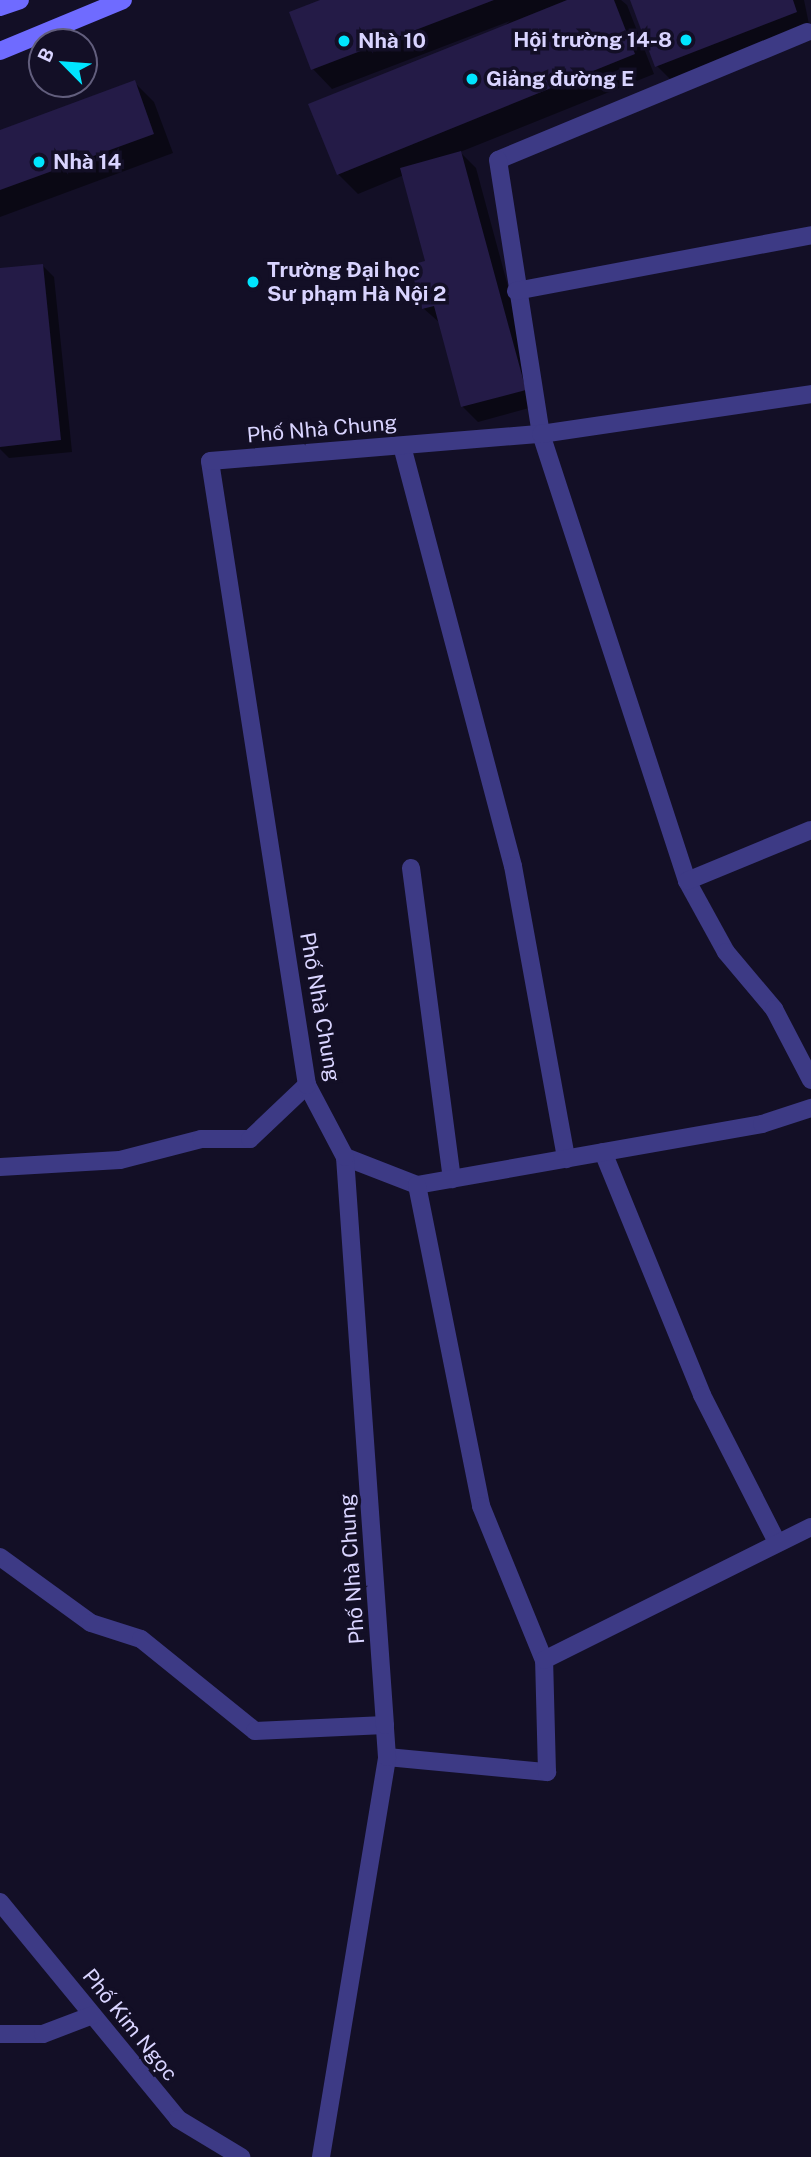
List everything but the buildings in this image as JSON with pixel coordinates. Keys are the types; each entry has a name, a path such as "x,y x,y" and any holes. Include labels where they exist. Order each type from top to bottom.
{"street":[{"path":"0,7 20,0"},
{"path":"0,51 123,0"},
{"path":"807,32 498,160 516,291 541,434 687,881 726,952 774,1009 811,1080"},
{"path":"516,291 811,235"},
{"name":"Phố Nhà Chung","path":"321,2157 387,1757 385,1726 345,1157 307,1085 210,461 541,434 811,394"},
{"path":"402,446 513,866 566,1159"},
{"path":"687,881 811,830"},
{"path":"411,868 452,1179"},
{"path":"0,1167 120,1160 201,1139 250,1139 307,1085"},
{"path":"345,1157 416,1185 762,1124 811,1108"},
{"path":"603,1152 702,1395 776,1540"},
{"path":"387,1757 547,1772 544,1660 481,1506 416,1185"},
{"path":"544,1660 776,1540 811,1527"},
{"path":"0,1557 91,1623 141,1639 255,1731 385,1726"},
{"name":"Phố Kim Ngọc","path":"0,1902 178,2119 241,2157"},
{"path":"0,2034 43,2034 93,2015"}],"place":[{"name":"Hội trường 14-8","path":"686,40"},
{"name":"Nhà 10","path":"344,41"},
{"name":"Giảng đường E","path":"472,79"},
{"name":"Nhà 14","path":"39,162"},
{"name":"Trường Đại học Sư phạm Hà Nội 2","path":"253,282"}]}
